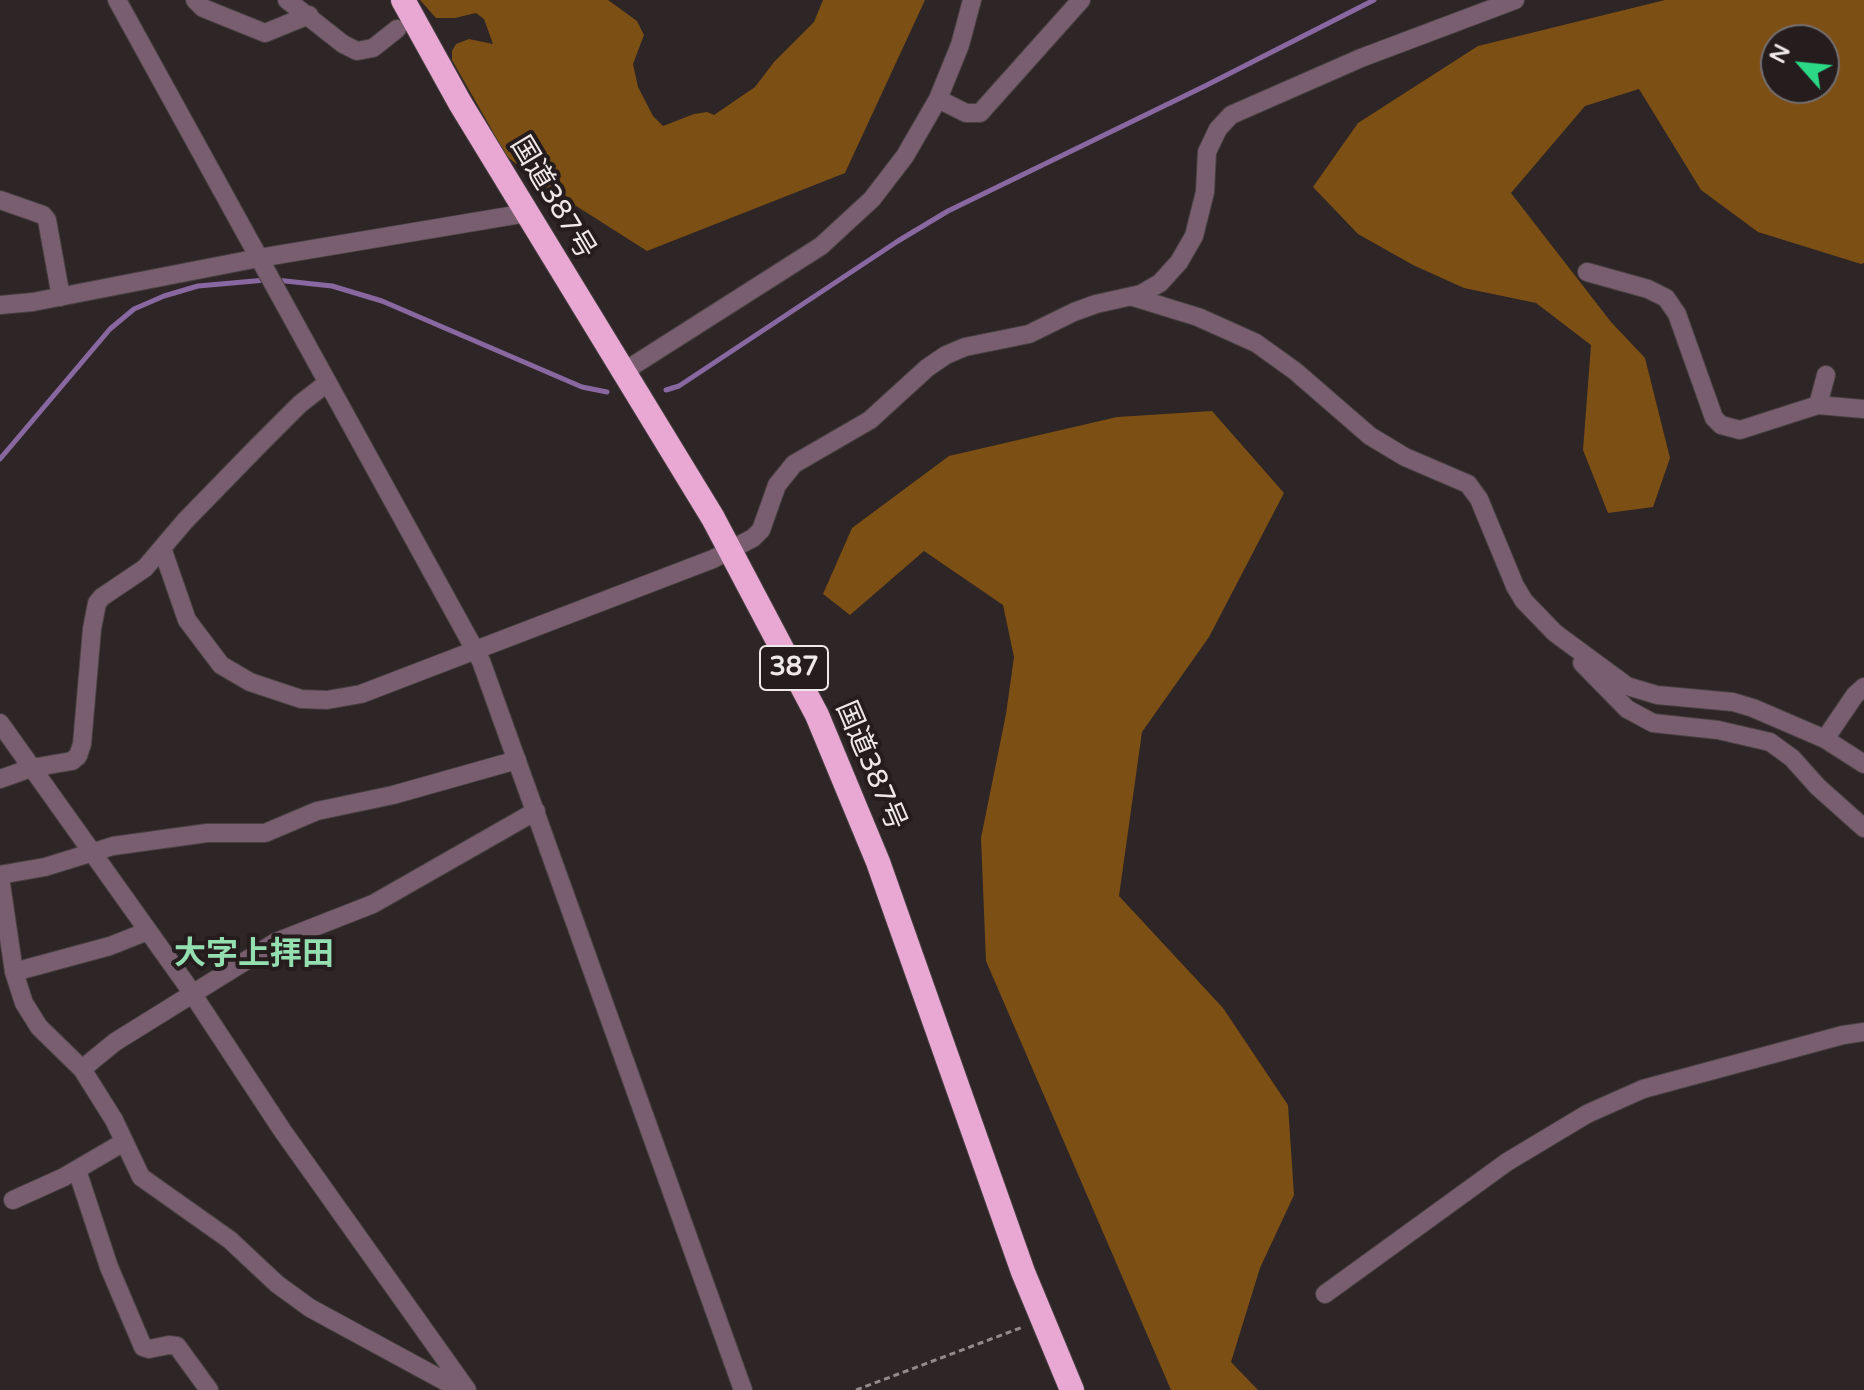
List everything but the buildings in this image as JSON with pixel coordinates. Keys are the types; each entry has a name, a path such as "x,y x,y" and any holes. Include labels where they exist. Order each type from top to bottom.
{"highway":[{"name":"国道387号","path":"403,0 460,103 731,551 799,679 878,862 1041,1320 1072,1390"}],"street":[{"path":"117,0 476,650 743,1390"},
{"path":"195,0 203,8 265,33 309,15"},
{"path":"287,0 343,44 357,51 373,48 397,29"},
{"path":"623,372 759,287 838,232 872,199 890,178 938,99 960,45 972,0"},
{"path":"938,99 966,113 980,113 1081,0"},
{"path":"162,548 187,620 221,665 250,682 301,699 342,699 361,694 731,551 761,530 777,485 794,464 870,420 927,368 946,355 965,347 1029,334 1074,312 1132,296 1160,283 1179,262 1199,219 1205,192 1207,152 1218,129 1231,115 1376,52 1515,0"},
{"path":"0,200 43,215 47,220 61,297"},
{"path":"0,305 61,297 259,258 527,213"},
{"path":"1587,272 1648,289 1666,298 1677,314 1714,418 1721,425 1740,430 1818,405 1864,409"},
{"path":"1132,296 1169,306 1256,343 1295,371 1370,436 1405,457 1468,484 1479,499 1515,586 1535,614 1601,683 1640,718 1668,726 1718,730 1770,742 1792,758 1818,787 1864,828"},
{"path":"1818,405 1826,375"},
{"path":"0,779 31,768 72,761 78,756 82,744 95,609 102,597 145,568 185,521 278,426 327,383"},
{"path":"1555,633 1627,686 1657,695 1733,702 1753,708 1825,739 1864,764"},
{"path":"1825,739 1855,695 1864,687"},
{"path":"0,723 191,993 282,1130 467,1390"},
{"path":"461,1390 310,1308 277,1284 230,1240 150,1185 135,1167 110,1112 82,1069 39,1027 24,1003 14,972 0,876 45,867 113,846 197,834 265,833 317,811 393,795 517,760"},
{"path":"82,1069 115,1042 276,942 393,893 536,811"},
{"path":"14,972 95,951 148,931"},
{"path":"1325,1294 1507,1162 1587,1114 1643,1089 1864,1032"},
{"path":"13,1200 77,1170 124,1142"},
{"path":"77,1170 109,1267 143,1347 177,1346 209,1390"}],"path":[{"path":"856,1390 1041,1320"}],"shaded area":[{"path":"420,0 608,0 637,21 644,35 633,64 638,87 653,116 663,126 694,114 707,112 714,115 755,87 774,62 814,22 823,0 925,0 845,173 647,251 540,183 494,146 492,130 452,60 456,44 469,39 493,44 484,19 476,13 436,18"},
{"path":"1665,0 1864,0 1864,263 1758,232 1701,190 1639,89 1585,106 1511,193 1611,322 1645,358 1670,458 1653,507 1608,513 1583,450 1591,345 1536,303 1464,288 1413,265 1358,234 1313,187 1358,123 1478,46"},
{"path":"1212,411 1284,493 1209,637 1142,732 1119,896 1223,1008 1288,1105 1294,1195 1260,1268 1231,1362 1258,1390 1171,1390 986,961 981,838 1014,657 1003,605 924,551 850,615 823,594 852,528 949,456 1117,417"}],"waterway":[{"path":"666,390 679,386 948,211 1374,0"},
{"path":"0,459 110,329 134,309 198,286 266,280"},
{"path":"276,280 332,286 382,301 582,387 607,392"}],"district":[{"name":"大字上拝田","path":"254,956"}]}
